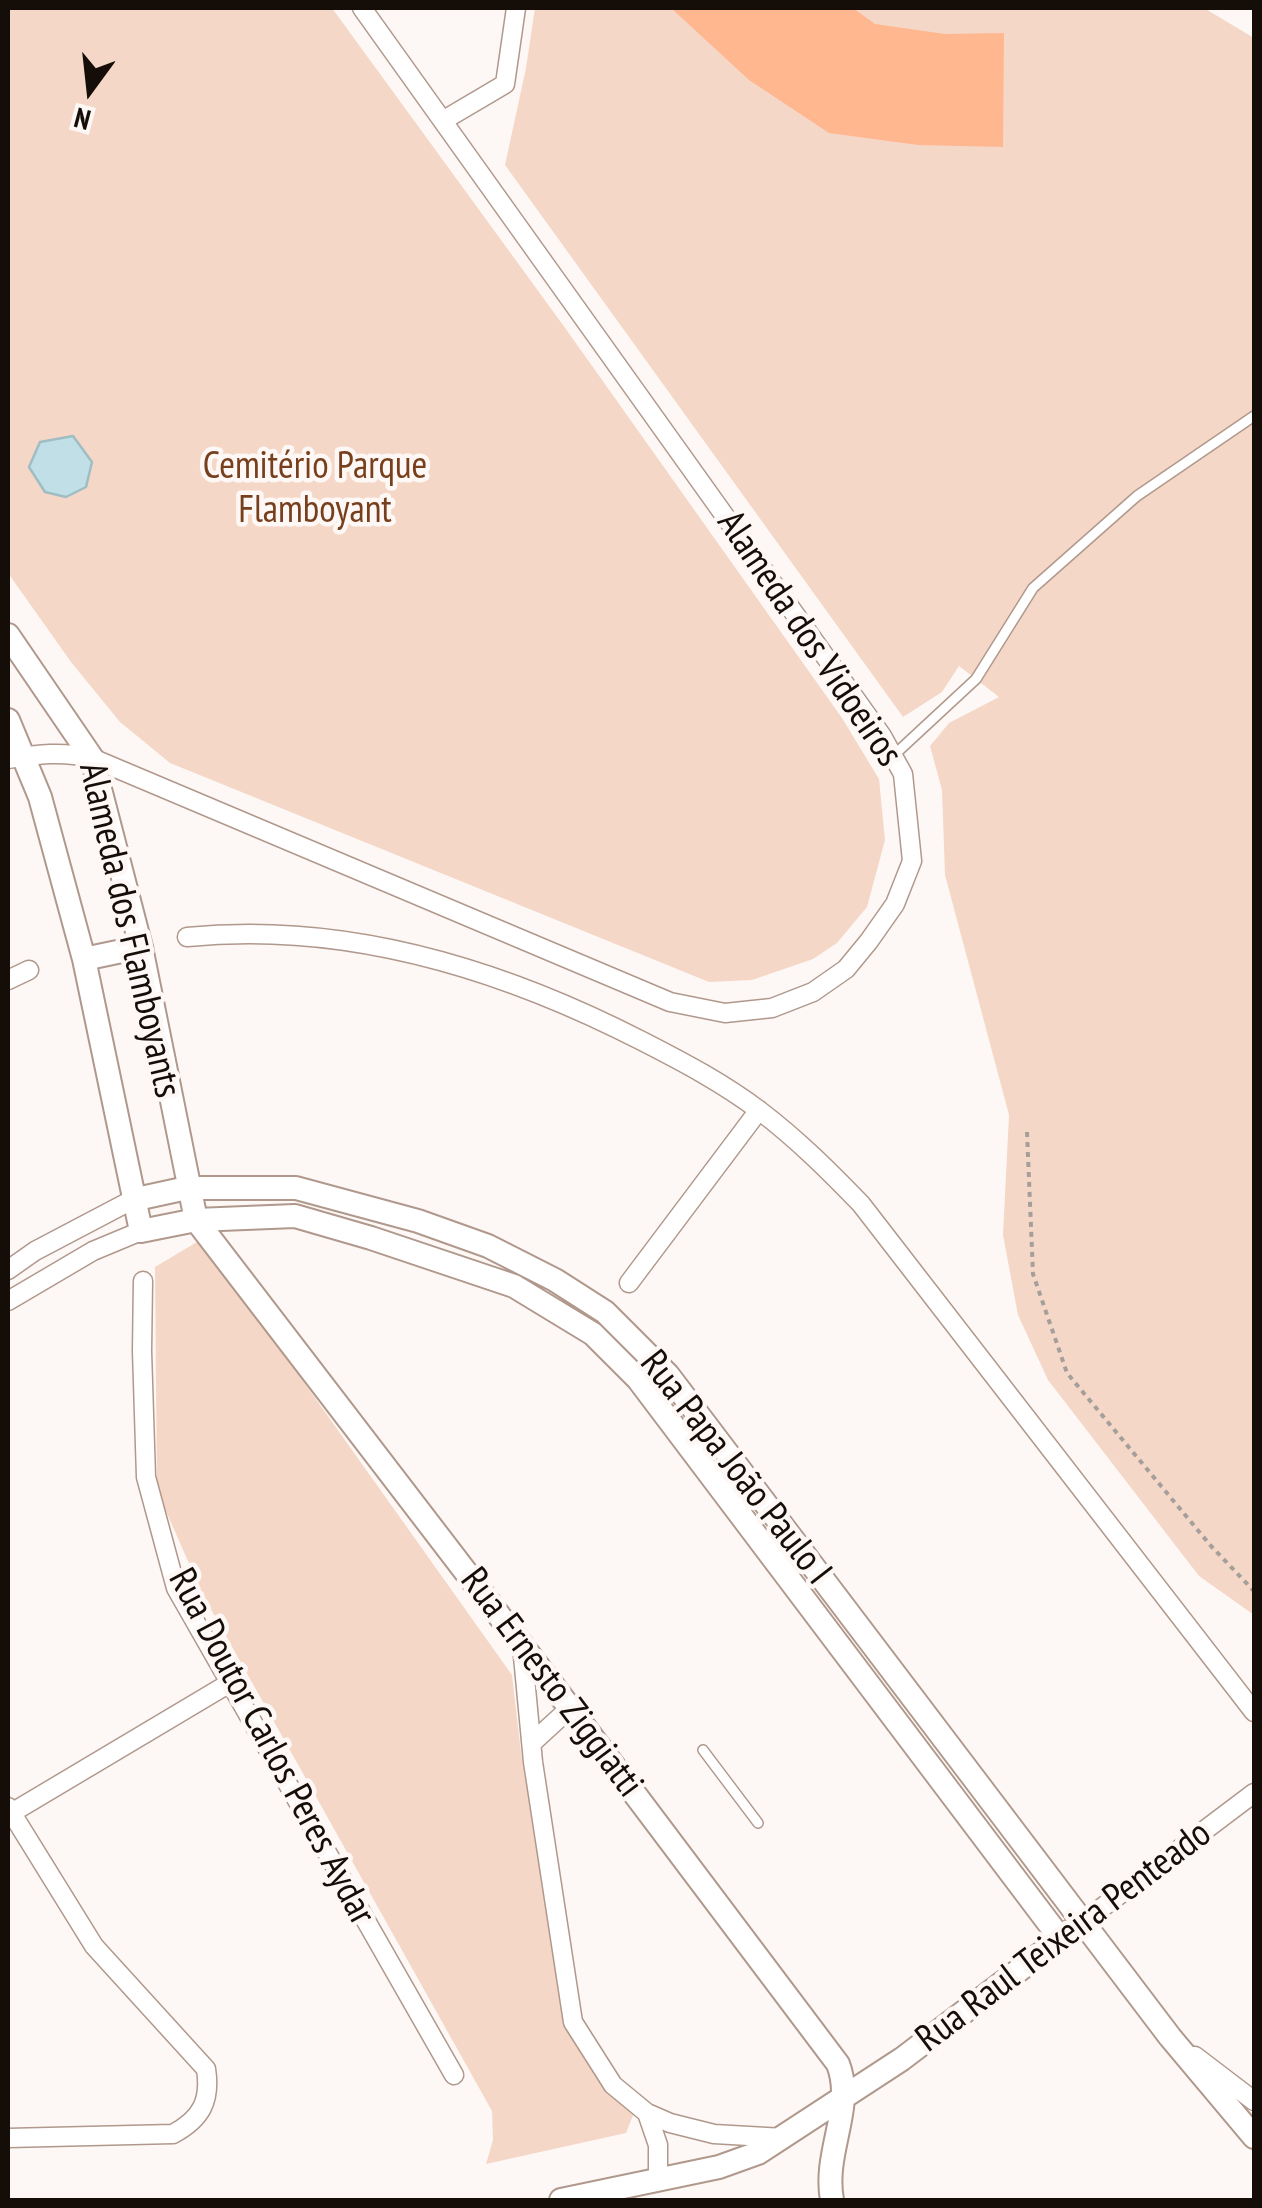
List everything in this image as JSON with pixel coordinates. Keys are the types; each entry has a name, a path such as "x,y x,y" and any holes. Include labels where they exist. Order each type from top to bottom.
{"street":[{"name":"Alameda dos Vidoeiros","path":"16,758 66,752 92,758 640,990 670,1002 725,1014 772,1008 813,992 846,969 895,904 912,861 903,774 893,756 362,8"},
{"path":"444,120 505,84 516,8"},
{"name":"Alameda dos Flamboyants","path":"8,635 92,758 141,947 188,1188"},
{"name":"Alameda dos Flamboyants","path":"8,720 16,758 40,797 84,959 132,1200"},
{"path":"186,938 230,933 318,936 442,960 525,988 610,1024 699,1070 759,1110 814,1155 862,1204 1254,1712"},
{"path":"84,959 141,947"},
{"path":"8,980 29,970"},
{"path":"630,1283 759,1110"},
{"name":"Rua Papa João Paulo I","path":"8,1270 35,1251 132,1200 188,1188 296,1188 488,1246 555,1280 605,1312 679,1389 1170,2037 1254,2138"},
{"name":"Rua Ernesto Ziggiatti","path":"188,1188 196,1220 838,2064 844,2080 844,2098"},
{"path":"132,1200 141,1231"},
{"name":"Rua Papa João Paulo I","path":"8,1301 93,1251 141,1231 244,1216 295,1216 427,1255 514,1286 593,1334 638,1380 1060,1938"},
{"name":"Rua Doutor Carlos Peres Aydar","path":"143,1280 146,1476 176,1588 454,2075"},
{"path":"522,1644 532,1762 573,2022 613,2086 647,2113 714,2134 784,2138"},
{"path":"8,2138 173,2134 194,2123 205,2105 209,2087 206,2069 94,1946 9,1812 228,1684"},
{"path":"533,1742 570,1708"},
{"name":"Rua Raul Teixeira Penteado","path":"561,2200 719,2167 758,2153 784,2138 872,2081 1254,1793"},
{"path":"1170,2037 1254,2101"},
{"path":"832,2200 830,2162 844,2098"},
{"path":"647,2113 658,2145 658,2181"}],"lane":[{"path":"893,756 976,679 1033,588 1137,496 1254,416"},
{"path":"703,1750 758,1823"}],"path":[{"path":"1027,1132 1034,1274 1068,1373 1211,1546 1254,1591"}],"green space":[{"name":"Cemitério Parque Flamboyant","path":"8,8 332,8 842,718 879,779 885,840 867,907 837,943 813,959 752,980 709,982 170,763 120,722 71,662 8,573"},
{"path":"535,8 1204,8 1254,38 1254,1615 1199,1576 1048,1380 1018,1315 1003,1235 1009,1115 945,875 942,790 930,746 949,723 999,697 959,666 942,692 903,717 505,165"},
{"path":"202,1239 512,1675 521,1753 567,2021 634,2113 626,2133 486,2164 493,2140 492,2111 203,1595 157,1491 155,1267"}],"shaded area":[{"path":"671,8 853,8 875,24 945,34 1004,33 1003,147 918,145 829,133 749,80"}],"building":[{"path":"73,436 92,462 86,487 66,497 45,492 29,467 40,442"}]}
